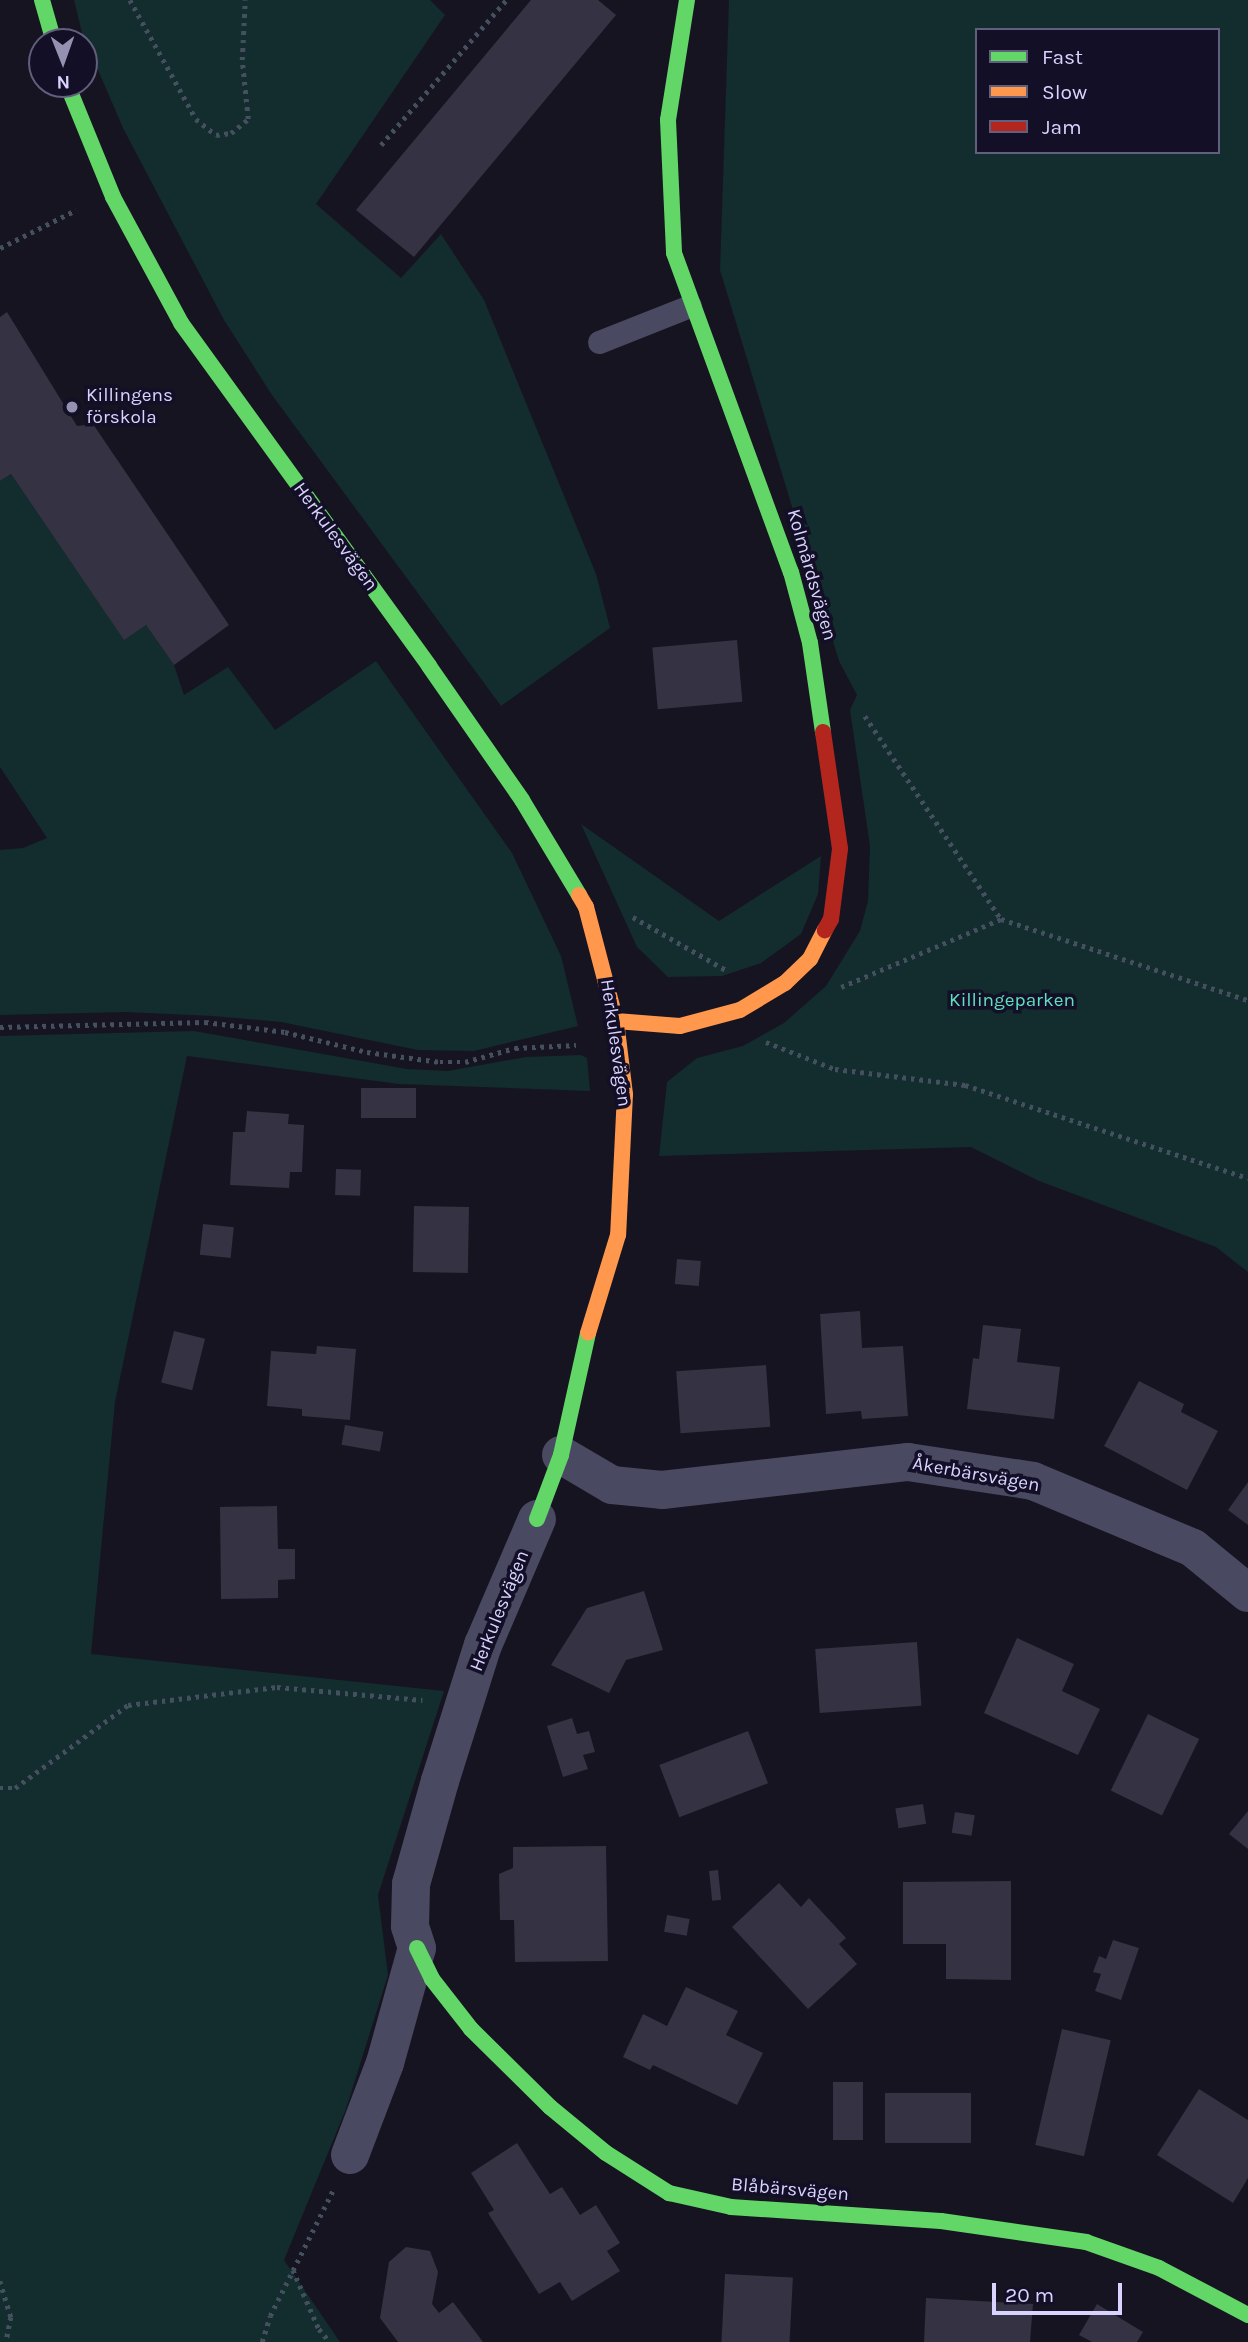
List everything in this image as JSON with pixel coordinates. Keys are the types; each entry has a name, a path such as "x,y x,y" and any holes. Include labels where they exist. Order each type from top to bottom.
{"street":[{"path":"42,0 50,28"},
{"name":"Kolmårdsvägen","path":"616,1021 680,1026 710,1021 775,989 810,959 831,919 841,849 837,801 810,643 767,497 690,306 674,254 667,180 668,120 687,0"},
{"name":"Herkulesvägen","path":"73,98 113,197 181,323 429,666 550,845 586,907 616,1021 625,1094 618,1235 575,1376 561,1455 537,1519 483,1645 411,1884 410,1926 417,1948 384,2063 350,2155"},
{"name":"Åkerbärsvägen","path":"561,1455 611,1485 662,1490 908,1462 1034,1481 1193,1548 1248,1593"},
{"name":"Blåbärsvägen","path":"417,1948 432,1979 471,2029 550,2106 606,2153 669,2193 731,2207 941,2221 1086,2242 1159,2268 1248,2315"}],"lane":[{"path":"599,342 690,306"}],"path":[{"path":"130,0 196,119 216,135 231,133 248,119 242,60 245,0"},
{"path":"381,145 506,0"},
{"path":"0,248 82,207 113,197"},
{"path":"858,705 1001,919 1248,1000"},
{"path":"627,912 722,968 775,989"},
{"path":"828,992 1001,919"},
{"path":"0,1027 205,1022 285,1032 367,1052 440,1062 466,1062 545,1045 589,1045"},
{"path":"758,1037 835,1069 965,1085 1248,1178"},
{"path":"0,1788 15,1788 128,1705 277,1687 464,1704"},
{"path":"262,2342 293,2270 350,2155"},
{"path":"293,2270 319,2329 330,2342"},
{"path":"0,2281 11,2317 6,2342"}],"green space":[{"path":"74,0 430,0 445,15 316,204 401,278 441,234 484,300 596,574 610,628 501,706 272,395 224,320 123,128 98,70 98,28 81,28"},
{"name":"Killingeparken","path":"729,0 1248,0 1248,1272 1216,1247 1039,1181 971,1147 659,1156 667,1082 697,1058 743,1046 784,1023 826,986 860,931 868,901 870,846 850,710 857,695 839,661 720,270"},
{"path":"11,474 124,639 146,625 174,665 184,695 228,667 275,730 376,661 512,853 561,956 578,1026 474,1051 418,1050 281,1022 213,1016 126,1012 0,1015 0,850 23,848 47,838 0,767 0,481"},
{"path":"581,824 719,921 821,856 818,894 801,934 761,963 722,976 668,977 637,947"},
{"path":"194,1031 407,1069 448,1071 526,1057 581,1055 587,1058 590,1091 399,1084 187,1056 115,1402 91,1654 444,1691 378,1895 388,1975 346,2109 284,2260 340,2342 0,2342 0,1036"}],"building":[{"path":"531,0 598,0 616,15 414,257 356,210"},
{"path":"7,312 77,426 93,424 229,625 174,665 146,625 124,640 11,474 0,481 0,317"},
{"path":"737,640 742,702 658,709 652,647"},
{"path":"361,1088 416,1088 416,1118 361,1118"},
{"path":"247,1111 289,1114 288,1124 304,1125 302,1172 290,1172 289,1188 230,1185 233,1132 245,1132"},
{"path":"336,1169 361,1170 360,1196 335,1195"},
{"path":"414,1206 469,1207 468,1273 413,1272"},
{"path":"203,1224 234,1227 231,1258 200,1255"},
{"path":"677,1259 701,1261 699,1286 675,1284"},
{"path":"860,1311 862,1348 903,1346 908,1416 862,1419 861,1411 826,1414 820,1314"},
{"path":"983,1325 1021,1329 1017,1362 1060,1367 1054,1419 967,1409 973,1358 979,1359"},
{"path":"174,1331 205,1339 192,1390 161,1382"},
{"path":"317,1346 356,1349 350,1420 302,1416 302,1409 267,1406 271,1351 316,1354"},
{"path":"766,1365 770,1427 681,1433 676,1371"},
{"path":"1139,1381 1184,1404 1181,1412 1218,1431 1187,1490 1104,1446"},
{"path":"345,1425 383,1432 380,1451 342,1445"},
{"path":"1248,1482 1248,1525 1228,1510"},
{"path":"277,1506 278,1549 295,1549 295,1579 278,1580 278,1598 221,1599 220,1507"},
{"path":"644,1591 663,1650 626,1660 609,1693 551,1665 587,1608"},
{"path":"1017,1638 1074,1664 1062,1691 1100,1709 1078,1755 984,1713"},
{"path":"917,1642 921,1706 820,1713 815,1649"},
{"path":"1148,1714 1199,1739 1162,1815 1111,1790"},
{"path":"572,1718 577,1734 589,1731 595,1752 583,1755 588,1769 563,1777 547,1726"},
{"path":"748,1731 768,1783 679,1817 659,1765"},
{"path":"923,1804 926,1824 898,1828 895,1808"},
{"path":"1248,1811 1248,1849 1229,1834"},
{"path":"955,1812 975,1815 971,1836 952,1833"},
{"path":"606,1846 608,1961 515,1962 514,1920 500,1920 499,1874 513,1868 513,1847"},
{"path":"718,1870 721,1900 712,1901 709,1871"},
{"path":"1011,1881 1011,1980 946,1979 946,1944 903,1944 903,1882"},
{"path":"779,1883 801,1907 809,1898 846,1938 839,1944 857,1964 808,2009 732,1927"},
{"path":"667,1915 690,1919 687,1936 664,1932"},
{"path":"1113,1940 1139,1948 1121,2000 1095,1991 1101,1974 1093,1972 1099,1956 1106,1959"},
{"path":"686,1987 738,2011 726,2035 763,2053 737,2105 653,2065 650,2070 623,2057 643,2014 667,2026"},
{"path":"1062,2029 1111,2040 1084,2156 1035,2145"},
{"path":"833,2082 863,2082 863,2140 833,2140"},
{"path":"1199,2089 1248,2120 1248,2178 1233,2203 1157,2155"},
{"path":"885,2093 971,2093 971,2143 885,2143"},
{"path":"517,2143 550,2194 562,2187 580,2215 596,2205 620,2243 607,2251 620,2271 572,2301 560,2282 539,2294 488,2213 494,2210 471,2173"},
{"path":"406,2247 430,2251 438,2272 432,2304 439,2313 453,2302 483,2342 398,2342 380,2318 389,2262"},
{"path":"725,2274 793,2278 790,2342 721,2342"},
{"path":"926,2298 1033,2304 1030,2342 924,2342"},
{"path":"1097,2304 1143,2332 1137,2342 1092,2342 1079,2335"}],"traffic: fast":[{"path":"42,0 50,28"},
{"path":"687,0 668,120 674,253 791,572 810,643 823,732"},
{"path":"73,98 113,197 181,323 429,666 522,800 579,895"},
{"path":"537,1519 561,1455 588,1333"},
{"path":"417,1948 432,1979 471,2029 550,2107 606,2153 669,2193 731,2207 941,2221 1086,2242 1159,2268 1248,2315"}],"traffic: slow":[{"path":"579,895 586,907 616,1021 625,1094 618,1235 588,1333"},
{"path":"616,1021 680,1026 740,1010 785,983 810,959 825,930"}],"traffic: jam":[{"path":"823,732 840,849 831,919 825,930"}],"place":[{"name":"Killingens förskola","path":"72,407"}]}
